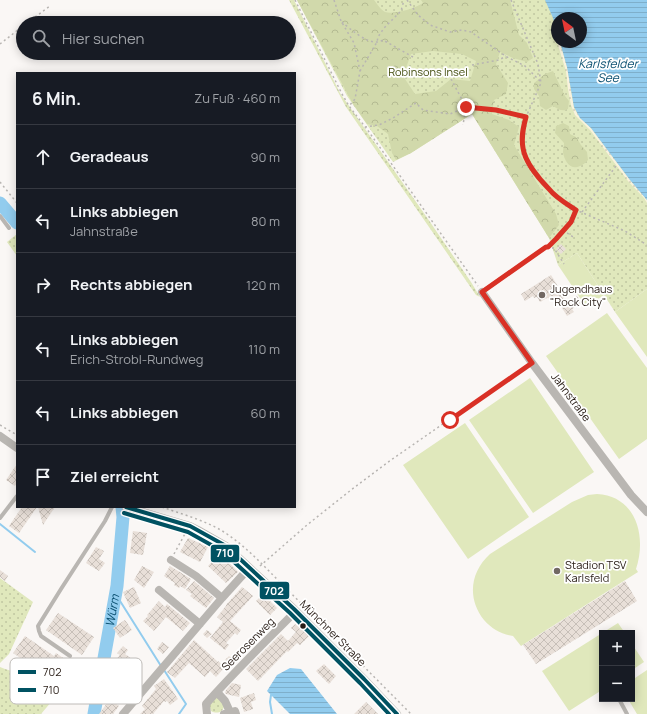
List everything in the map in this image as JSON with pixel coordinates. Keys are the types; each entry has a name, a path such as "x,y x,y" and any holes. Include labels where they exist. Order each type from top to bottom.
{"street":[{"name":"Jahnstraße","path":"482,292 532,363 631,495 647,512"},
{"path":"0,436 16,447"},
{"name":"Münchner Straße","path":"127,508 190,526 226,546 364,679 396,714"},
{"path":"171,560 196,576 222,598"},
{"path":"142,692 249,568"},
{"path":"159,590 200,624"},
{"name":"Seerosenweg","path":"206,714 206,704 248,659 296,612"},
{"path":"217,692 225,701 230,713"},
{"path":"123,714 132,704"}],"lane":[{"path":"0,216 9,228"},
{"path":"482,292 546,247"},
{"path":"0,518 16,497"},
{"path":"70,656 41,636 38,626 111,508"},
{"path":"621,702 627,714"}],"path":[{"path":"296,0 349,106 482,292"},
{"path":"334,0 341,21 354,43 360,71"},
{"path":"349,106 355,99 360,71 384,28 401,11 404,0"},
{"path":"407,0 418,15 430,25 450,32 462,30 470,32 506,56 525,66 542,83"},
{"path":"511,0 538,64 542,83 526,117 522,134 523,149 529,165 549,190 564,202 576,210 619,228 647,245"},
{"path":"36,16 50,6"},
{"path":"341,21 368,41 377,42 383,40 413,57"},
{"path":"0,44 16,31"},
{"path":"472,65 499,60 506,56"},
{"path":"451,79 466,107 463,125"},
{"path":"365,127 379,125 416,103 423,110 450,114 466,107 496,110 526,117"},
{"path":"582,212 616,166"},
{"path":"0,182 16,202"},
{"path":"564,264 554,248 548,247 571,222 576,210"},
{"path":"564,230 573,237"},
{"path":"411,714 262,564 307,525 386,464 532,363"},
{"path":"0,425 16,434"},
{"path":"171,560 190,526"}],"green space":[{"path":"289,0 294,0 340,93 428,219 480,297 476,295 346,107"},
{"name":"Robinsons Insel","path":"297,0 647,0 647,289 615,312 577,253 558,265 549,238 472,114 411,153 393,162 347,96"},
{"path":"297,0 374,0 385,12 394,13 415,7 423,3 421,0 510,0 519,35 527,43 533,58 527,62 500,52 496,64 508,83 506,94 494,100 492,114 509,120 519,127 514,145 556,214 559,225 549,238 472,114 411,153 396,160 392,153 388,134 377,126 367,124 353,104","holes":["433,51 462,54 476,61 470,81 451,79 436,91 415,94 403,76 411,54"]},
{"path":"553,71 569,101 568,109 566,110 560,110 553,106 546,110 540,106 539,96 534,89 534,83 545,74"},
{"path":"563,123 569,126 570,134 576,137 587,152 588,160 577,167 571,166 566,162 563,152 564,143 555,133 556,126"},
{"path":"16,235 16,255 7,242"},
{"path":"577,253 604,295 586,307 558,265"},
{"path":"647,289 647,357 615,312"},
{"path":"607,313 647,368 647,439 619,459 546,356"},
{"path":"530,378 594,472 533,513 469,420"},
{"path":"465,423 529,517 468,559 403,465"},
{"name":"Stadion TSV Karlsfeld","path":"597,494 610,496 621,502 629,510 635,520 639,531 640,544 636,569 638,572 521,646 513,636 497,631 490,626 479,612 473,595 473,586 478,569 490,554 572,502 588,495"},
{"path":"0,578 33,602 9,654 0,663"},
{"path":"618,623 623,630 607,630"},
{"path":"599,635 599,692 569,711 542,671"},
{"path":"635,648 644,662 635,668"},
{"path":"0,667 10,670 10,704 49,704 41,714 0,714"},
{"path":"647,670 647,714 637,714 630,702 635,702 635,678"},
{"path":"216,698 219,698 224,706 221,711 217,713 211,711 209,704"}],"sand":[{"path":"559,48 562,48 567,67 574,108 580,118 591,128 647,200 647,203 628,181 590,130 575,115 571,105 566,71"}],"water":[{"name":"Karlsfelder See","path":"545,0 647,0 647,200 591,128 580,118 574,107 567,67 562,48 587,48 587,12 551,12 551,14"},
{"path":"290,668 301,669 337,714 290,714 267,691 277,675"}],"building":[{"path":"561,244 566,249 561,254 556,249"},
{"name":"Jugendhaus \"Rock City\"","path":"551,275 568,303 577,296 582,303 572,309 574,312 567,316 557,300 547,298 540,302 537,297 534,298 533,296 525,301 521,294"},
{"path":"16,465 15,486 6,480"},
{"path":"21,508 36,508 19,533 9,526"},
{"path":"38,508 54,508 43,525"},
{"path":"133,531 147,533 143,555 130,553"},
{"path":"188,538 208,547 200,562 180,552"},
{"path":"96,547 104,551 99,559 105,563 99,571 86,563"},
{"path":"220,553 238,572 226,583 208,566"},
{"path":"142,566 154,572 144,588 134,580"},
{"path":"170,566 191,579 185,589 174,585 175,583 164,576"},
{"path":"0,570 8,576 5,581 0,577"},
{"path":"194,581 214,598 206,608 190,596 192,594 186,590"},
{"path":"625,581 637,601 536,664 523,645"},
{"path":"134,587 141,603 130,608 123,592"},
{"path":"242,587 253,596 230,621 241,630 237,635 235,633 226,643 229,645 225,650 210,638 223,622 217,617"},
{"path":"263,594 277,608 270,615 256,601"},
{"path":"159,601 165,607 167,604 190,623 183,631 166,617 154,631 143,621"},
{"path":"58,613 94,637 82,655 46,630"},
{"path":"125,620 132,630 120,638 113,628"},
{"path":"295,624 309,636 300,645 297,643 288,652 287,651 258,681 246,669 281,634 288,641 296,632 291,628"},
{"path":"207,630 212,634 207,638 203,634"},
{"path":"25,636 54,656 56,653 63,658 20,658 13,653"},
{"path":"194,640 225,667 216,677 210,671 205,677 189,663 175,678 167,672"},
{"path":"162,642 169,647 163,654 157,649"},
{"path":"123,646 128,650 125,654 130,658 117,658 120,655 117,653"},
{"path":"229,656 236,662 232,666 225,660"},
{"path":"324,664 336,676 329,684 316,671"},
{"path":"164,679 178,699 170,705 167,701 164,701 153,714 140,714 145,709 142,706 156,689 154,686"},
{"path":"232,683 241,685 239,697 225,693"},
{"path":"254,693 256,700 251,702 253,709 244,712 240,698"},
{"path":"366,702 378,714 354,714"},
{"path":"106,704 116,704 119,706 113,714 99,714"}],"waterway":[{"name":"Würm","path":"0,203 16,222"},
{"name":"Würm","path":"104,658 117,586 123,517 122,508"},
{"name":"Würm","path":"122,511 126,512"},
{"path":"134,517 178,529"},
{"path":"0,524 35,552"},
{"path":"188,532 230,555 236,560"},
{"path":"250,575 285,608"},
{"path":"115,593 161,666"},
{"path":"164,670 186,704 179,714"},
{"path":"271,695 270,702 272,714"},
{"name":"Würm","path":"94,714 96,704"}],"transit line":[{"name":"702","path":"129,508 190,526 226,546 294,609 397,714"},
{"name":"710","path":"124,513 188,532 222,551 290,613 389,714"}],"place":[{"name":"Jugendhaus \"Rock City\"","path":"542,295"},
{"name":"Stadion TSV Karlsfeld","path":"557,571"}],"route":[{"path":"450,420 532,363 482,292 548,247 571,222 576,210 549,190 529,165 523,149 522,134 526,117 496,110 466,107"}]}
